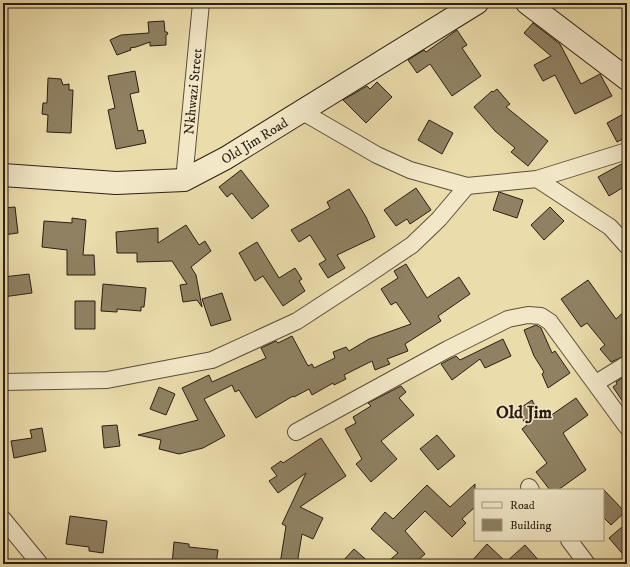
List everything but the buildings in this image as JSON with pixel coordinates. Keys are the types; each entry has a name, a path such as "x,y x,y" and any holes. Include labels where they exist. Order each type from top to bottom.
{"street":[{"name":"Nkhwazi Street","path":"184,180 201,3"},
{"name":"Old Jim Road","path":"3,174 116,183 184,180 226,158 477,3"},
{"path":"527,3 627,79"},
{"path":"301,111 390,161 410,170 467,186 537,179 627,151"},
{"path":"537,179 610,227 627,246"},
{"path":"3,382 107,380 212,360 297,321 363,278 412,244 439,219 467,186"},
{"path":"296,432 448,349 508,319 528,315 542,316 550,322 596,383 627,428"},
{"path":"596,383 627,364"},
{"path":"3,519 40,564"},
{"path":"570,541 587,564"}],"district":[{"name":"Old Jim","path":"524,412"}]}
